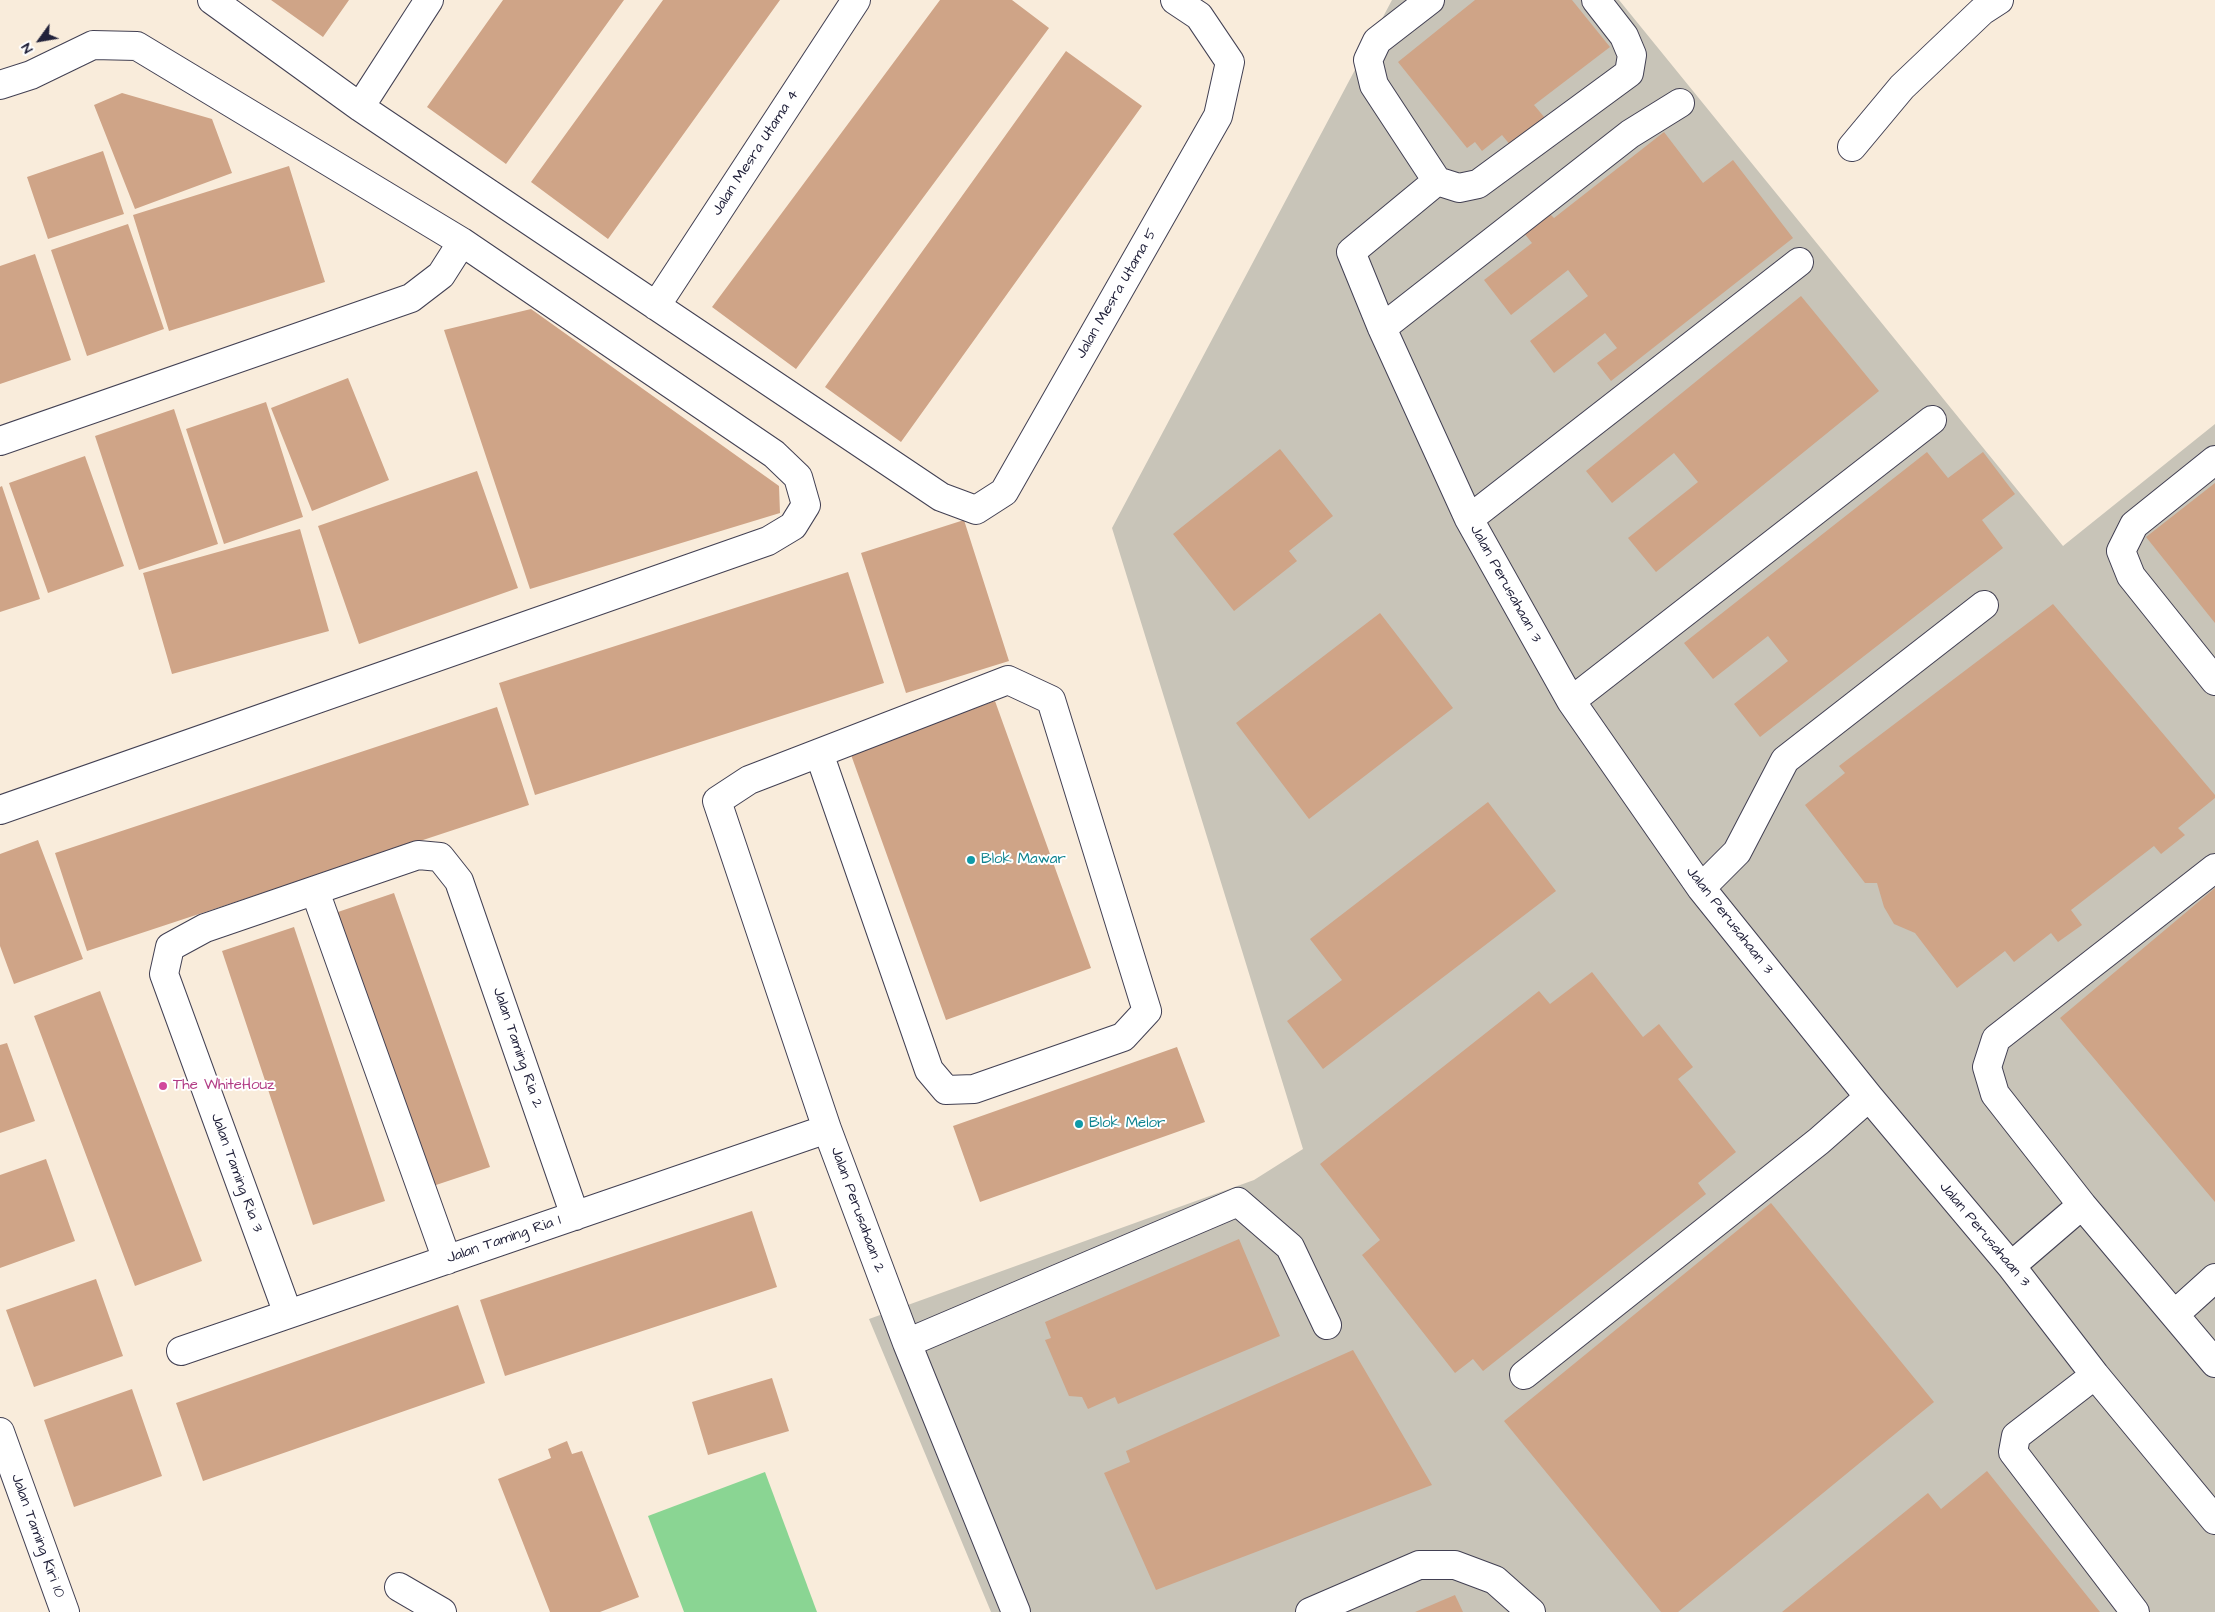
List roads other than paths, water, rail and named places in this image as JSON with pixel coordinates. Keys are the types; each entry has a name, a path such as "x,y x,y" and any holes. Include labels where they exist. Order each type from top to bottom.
{"street":[{"path":"212,0 360,106 656,306"},
{"path":"360,106 428,0"},
{"name":"Jalan Mesra Utama 4","path":"656,306 856,0"},
{"name":"Jalan Mesra Utama 5","path":"656,306 941,497 976,510 1004,492 1218,116 1230,62 1199,16 1175,0"},
{"path":"1430,0 1377,41 1368,60 1374,85 1437,181 1459,188 1478,184 1629,73 1632,56 1624,36 1596,0"},
{"path":"1852,147 1902,87 1982,11 1999,0"},
{"path":"0,85 31,75 93,45 137,46 462,242 774,454 798,477 806,505 794,526 768,541 0,810"},
{"path":"1382,328 1630,134 1680,104"},
{"name":"Jalan Perusahaan 3","path":"1437,181 1351,252 1382,328 1469,519 1572,701 1701,888 1869,1097 2011,1266 2095,1375 2215,1520"},
{"path":"0,441 411,298 441,275 462,242"},
{"path":"1469,519 1799,262"},
{"path":"1572,701 1932,420"},
{"path":"2215,460 2134,525 2121,551 2131,576 2215,681"},
{"path":"1701,888 1737,852 1785,760 1984,605"},
{"path":"1008,680 1051,700 1147,1011 1123,1037 974,1089 946,1090 929,1070 819,753 1008,680"},
{"name":"Jalan Perusahaan 2","path":"819,753 749,780 717,801 827,1130 907,1343 1016,1612"},
{"name":"Jalan Taming Ria 2","path":"164,974 170,947 205,928 418,855 440,857 459,881 575,1216"},
{"path":"2215,868 1996,1039 1987,1067 1995,1094 2082,1205 2215,1363"},
{"path":"315,891 447,1260"},
{"name":"Jalan Taming Ria 3","path":"164,974 288,1314"},
{"path":"1524,1375 1819,1141 1869,1097"},
{"name":"Jalan Taming Ria 1","path":"181,1351 827,1130"},
{"path":"907,1343 1238,1202 1290,1247 1327,1325"},
{"path":"2011,1266 2082,1205"},
{"path":"2175,1314 2215,1278"},
{"path":"2095,1375 2016,1436 2013,1452 2135,1612"},
{"name":"Jalan Taming Kiri 10","path":"0,1432 8,1478 65,1612"},
{"path":"1310,1612 1419,1565 1455,1565 1495,1580 1530,1612"},
{"path":"399,1587 442,1612"}],"place":[{"name":"Blok Mawar","path":"971,860"},
{"name":"The WhiteHouz","path":"163,1086"},
{"name":"Blok Melor","path":"1079,1124"}]}
